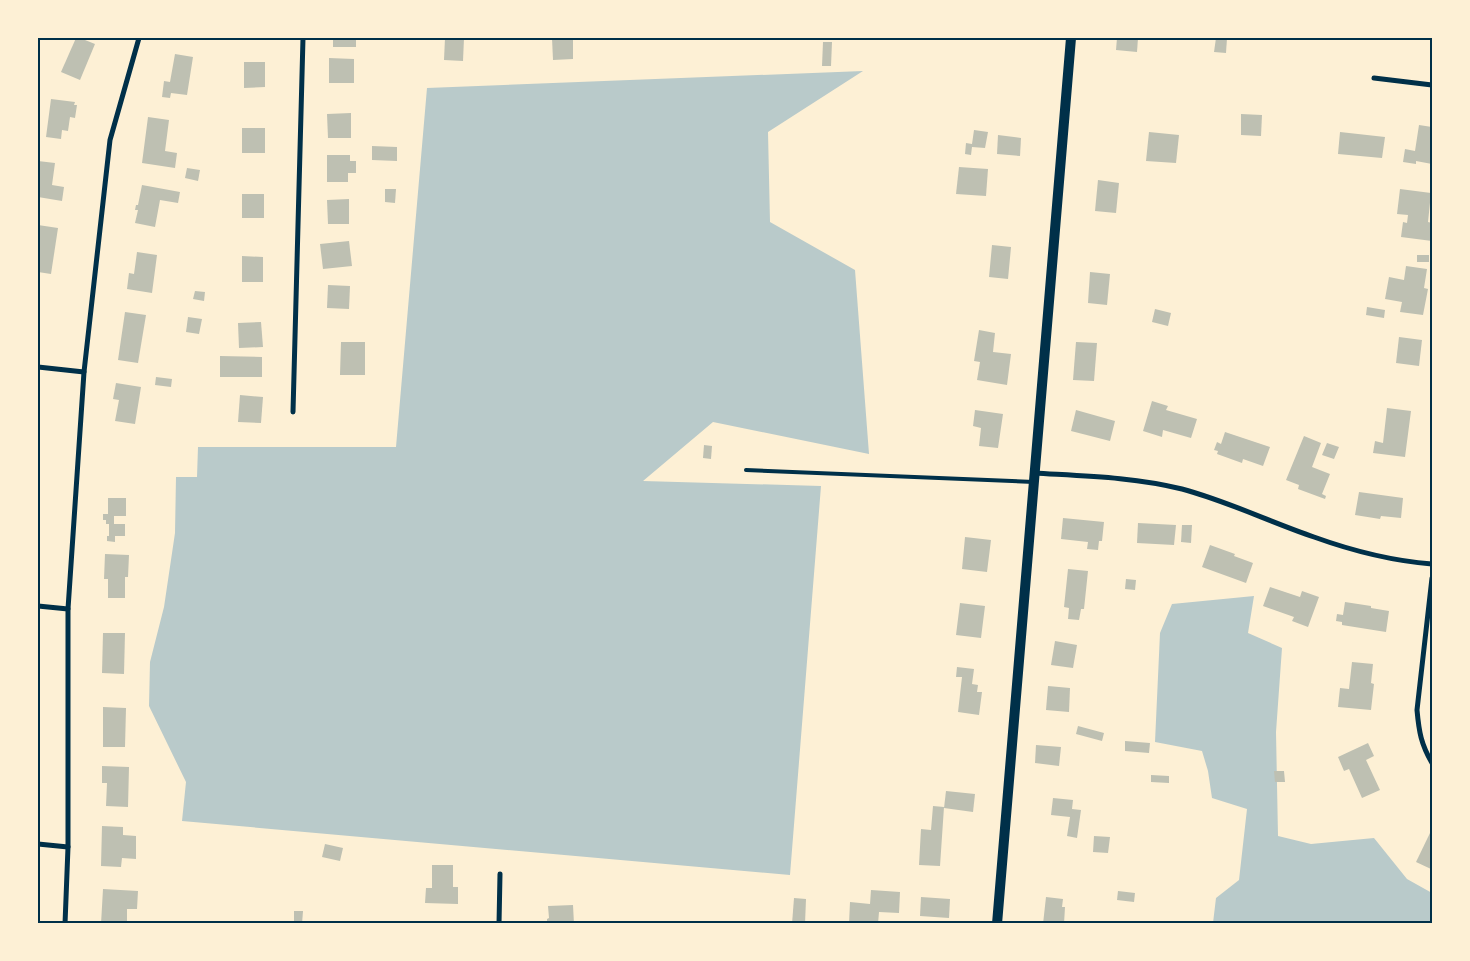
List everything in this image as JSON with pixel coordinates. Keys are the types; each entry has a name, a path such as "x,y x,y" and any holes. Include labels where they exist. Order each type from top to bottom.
{"main road":[{"path":"997,924 1070,38"}],"street":[{"path":"65,924 68,847 68,609 84,372 110,140 139,38"},
{"path":"292,412 303,38"},
{"path":"1374,78 1432,85"},
{"path":"38,367 84,372"},
{"path":"1034,477 1118,478 1150,482 1220,502 1314,538 1353,550 1432,564"},
{"path":"1432,578 1417,710 1419,732 1432,763"},
{"path":"38,606 68,609"},
{"path":"38,844 68,847"},
{"path":"499,924 500,874"}],"lane":[{"path":"746,470 1034,477"}],"shaded area":[{"path":"863,71 768,132 770,222 855,270 869,454 713,422 643,481 821,486 790,875 182,821 186,782 149,706 150,662 164,607 175,533 176,477 197,477 198,447 396,447 427,88"},
{"path":"1254,596 1248,633 1282,648 1276,732 1278,836 1311,844 1374,838 1407,879 1432,893 1432,923 1213,923 1216,898 1239,880 1247,809 1212,798 1208,771 1202,751 1155,742 1160,633 1172,604"}],"building":[{"path":"76,38 95,44 80,80 61,72"},
{"path":"333,38 356,38 356,47 333,47"},
{"path":"445,38 464,38 463,61 444,60"},
{"path":"552,38 573,38 573,59 553,60"},
{"path":"1117,38 1138,38 1137,52 1116,50"},
{"path":"1216,38 1227,38 1226,53 1214,52"},
{"path":"823,42 832,42 831,66 822,66"},
{"path":"175,54 193,57 187,95 171,93 170,98 162,97 164,81 170,82"},
{"path":"329,58 354,59 354,83 329,83"},
{"path":"244,62 265,62 265,87 244,88"},
{"path":"51,99 75,102 74,105 77,105 75,118 70,117 68,131 62,130 61,139 46,137"},
{"path":"351,113 351,138 328,138 327,114"},
{"path":"1241,114 1262,115 1261,136 1241,135"},
{"path":"148,117 169,120 165,151 177,153 175,168 142,163"},
{"path":"1419,125 1432,127 1432,164 1416,161 1416,164 1403,162 1405,149 1415,151"},
{"path":"242,128 265,128 265,153 242,153"},
{"path":"974,130 988,132 985,148 972,147 971,155 965,154 966,143 972,144"},
{"path":"1149,132 1179,135 1176,163 1146,161"},
{"path":"1340,132 1385,137 1382,158 1338,154"},
{"path":"998,135 1021,138 1020,156 997,154"},
{"path":"372,146 397,147 397,161 372,160"},
{"path":"327,155 350,155 350,161 356,161 356,173 348,173 348,182 327,182"},
{"path":"38,161 55,163 52,185 64,187 62,201 38,197"},
{"path":"959,167 988,169 986,196 956,194"},
{"path":"187,168 200,170 198,181 185,178"},
{"path":"1098,180 1119,183 1116,213 1095,211"},
{"path":"142,185 180,192 178,203 160,200 155,227 135,223 138,210 135,210 136,205 138,205"},
{"path":"385,189 396,189 395,203 385,202"},
{"path":"1400,189 1431,193 1428,222 1432,223 1432,241 1401,237 1403,222 1407,223 1408,215 1397,214"},
{"path":"242,194 264,194 264,218 242,218"},
{"path":"349,199 349,224 328,224 327,200"},
{"path":"38,225 58,228 51,274 38,272"},
{"path":"349,241 352,266 323,269 320,244"},
{"path":"992,245 1011,247 1008,279 989,277"},
{"path":"137,252 157,255 152,293 127,289 129,273 134,274"},
{"path":"1417,255 1429,255 1429,262 1417,262"},
{"path":"242,256 263,257 263,282 242,282"},
{"path":"1406,266 1427,269 1424,288 1428,289 1423,315 1400,312 1402,302 1385,299 1389,277 1404,280"},
{"path":"1090,272 1110,274 1107,305 1088,303"},
{"path":"328,285 350,286 349,309 327,308"},
{"path":"195,291 205,292 204,301 193,299"},
{"path":"1367,307 1385,310 1384,318 1366,315"},
{"path":"1155,309 1171,313 1168,326 1152,322"},
{"path":"125,312 146,315 138,363 118,360"},
{"path":"188,317 202,319 199,334 186,332"},
{"path":"261,322 263,347 239,348 238,323"},
{"path":"979,330 995,333 993,352 1011,354 1007,385 977,380 980,362 974,361"},
{"path":"1399,337 1422,340 1419,366 1396,363"},
{"path":"341,342 365,342 365,375 340,375"},
{"path":"1076,342 1097,343 1094,381 1073,380"},
{"path":"220,356 262,357 262,377 220,377"},
{"path":"156,377 172,379 171,387 155,385"},
{"path":"116,383 141,387 135,424 115,421 119,400 113,399"},
{"path":"240,395 263,397 261,423 238,422"},
{"path":"1152,401 1168,406 1166,410 1197,419 1191,438 1163,430 1162,437 1143,431"},
{"path":"1387,408 1411,411 1405,457 1373,453 1375,441 1383,443"},
{"path":"975,410 1003,414 998,448 979,446 981,428 973,426"},
{"path":"1076,410 1115,421 1110,441 1071,431"},
{"path":"1225,432 1270,447 1263,466 1243,459 1242,463 1217,454 1218,451 1214,450 1217,442 1221,444"},
{"path":"1304,436 1321,443 1312,467 1330,474 1322,494 1326,496 1325,499 1298,489 1299,485 1286,480"},
{"path":"1327,443 1339,447 1334,459 1322,455"},
{"path":"704,445 712,446 711,459 703,458"},
{"path":"1359,492 1403,498 1401,518 1381,516 1380,519 1355,515"},
{"path":"108,498 126,498 126,516 114,516 114,524 125,524 125,536 115,536 115,542 107,541 109,524 106,524 106,520 103,520 103,514 108,514"},
{"path":"1063,518 1104,522 1102,541 1099,541 1098,550 1087,549 1088,542 1061,539"},
{"path":"1138,523 1176,525 1174,545 1137,543"},
{"path":"1182,525 1192,525 1191,543 1181,542"},
{"path":"965,537 991,540 987,572 962,569"},
{"path":"1210,545 1253,563 1246,583 1202,567"},
{"path":"105,554 129,555 128,577 125,577 125,598 108,598 108,579 104,579"},
{"path":"1068,569 1088,571 1084,609 1081,609 1079,620 1068,619 1069,608 1064,607"},
{"path":"1126,579 1136,580 1135,590 1125,589"},
{"path":"1270,587 1300,597 1302,591 1319,597 1308,627 1292,621 1294,617 1263,606"},
{"path":"1345,602 1389,611 1386,632 1342,625 1342,622 1336,621 1337,614 1343,615"},
{"path":"960,603 985,606 981,638 956,635"},
{"path":"103,633 125,633 124,674 102,673"},
{"path":"1055,641 1077,645 1073,668 1051,665"},
{"path":"1352,662 1373,664 1371,683 1374,684 1371,710 1338,707 1340,688 1349,689"},
{"path":"957,667 974,669 972,684 978,685 977,692 982,692 979,715 958,712 962,677 956,677"},
{"path":"1048,686 1070,688 1069,712 1046,710"},
{"path":"103,707 126,708 125,747 103,747"},
{"path":"1078,726 1104,733 1102,741 1076,734"},
{"path":"1125,741 1150,743 1149,753 1125,751"},
{"path":"1368,743 1374,756 1366,760 1380,790 1362,798 1349,769 1344,771 1338,757"},
{"path":"1036,745 1061,747 1059,766 1035,763"},
{"path":"102,766 129,767 128,807 106,806 107,783 102,783"},
{"path":"1274,771 1284,771 1285,782 1275,782"},
{"path":"1151,775 1169,776 1169,783 1151,782"},
{"path":"946,791 975,794 973,812 944,808"},
{"path":"1053,798 1073,800 1072,809 1081,810 1077,838 1067,836 1070,817 1051,815"},
{"path":"933,806 944,807 940,866 919,865 921,829 931,830"},
{"path":"102,826 123,827 123,835 136,836 136,859 122,858 121,867 101,866"},
{"path":"1430,833 1432,834 1431,869 1416,862"},
{"path":"1094,836 1110,837 1108,853 1093,852"},
{"path":"325,844 343,848 340,861 322,857"},
{"path":"432,865 453,865 453,887 458,887 458,904 425,903 426,888 432,888"},
{"path":"103,889 138,891 137,909 127,909 127,924 101,924"},
{"path":"871,890 900,892 899,913 879,912 878,924 849,924 850,902 870,904"},
{"path":"1118,891 1135,893 1134,902 1117,900"},
{"path":"921,897 950,899 949,918 920,916"},
{"path":"1046,897 1063,899 1062,907 1065,907 1064,924 1043,924"},
{"path":"794,898 806,899 805,924 792,924"},
{"path":"573,905 574,924 547,924 547,919 549,918 548,906"},
{"path":"294,911 303,911 302,924 294,924"}]}
